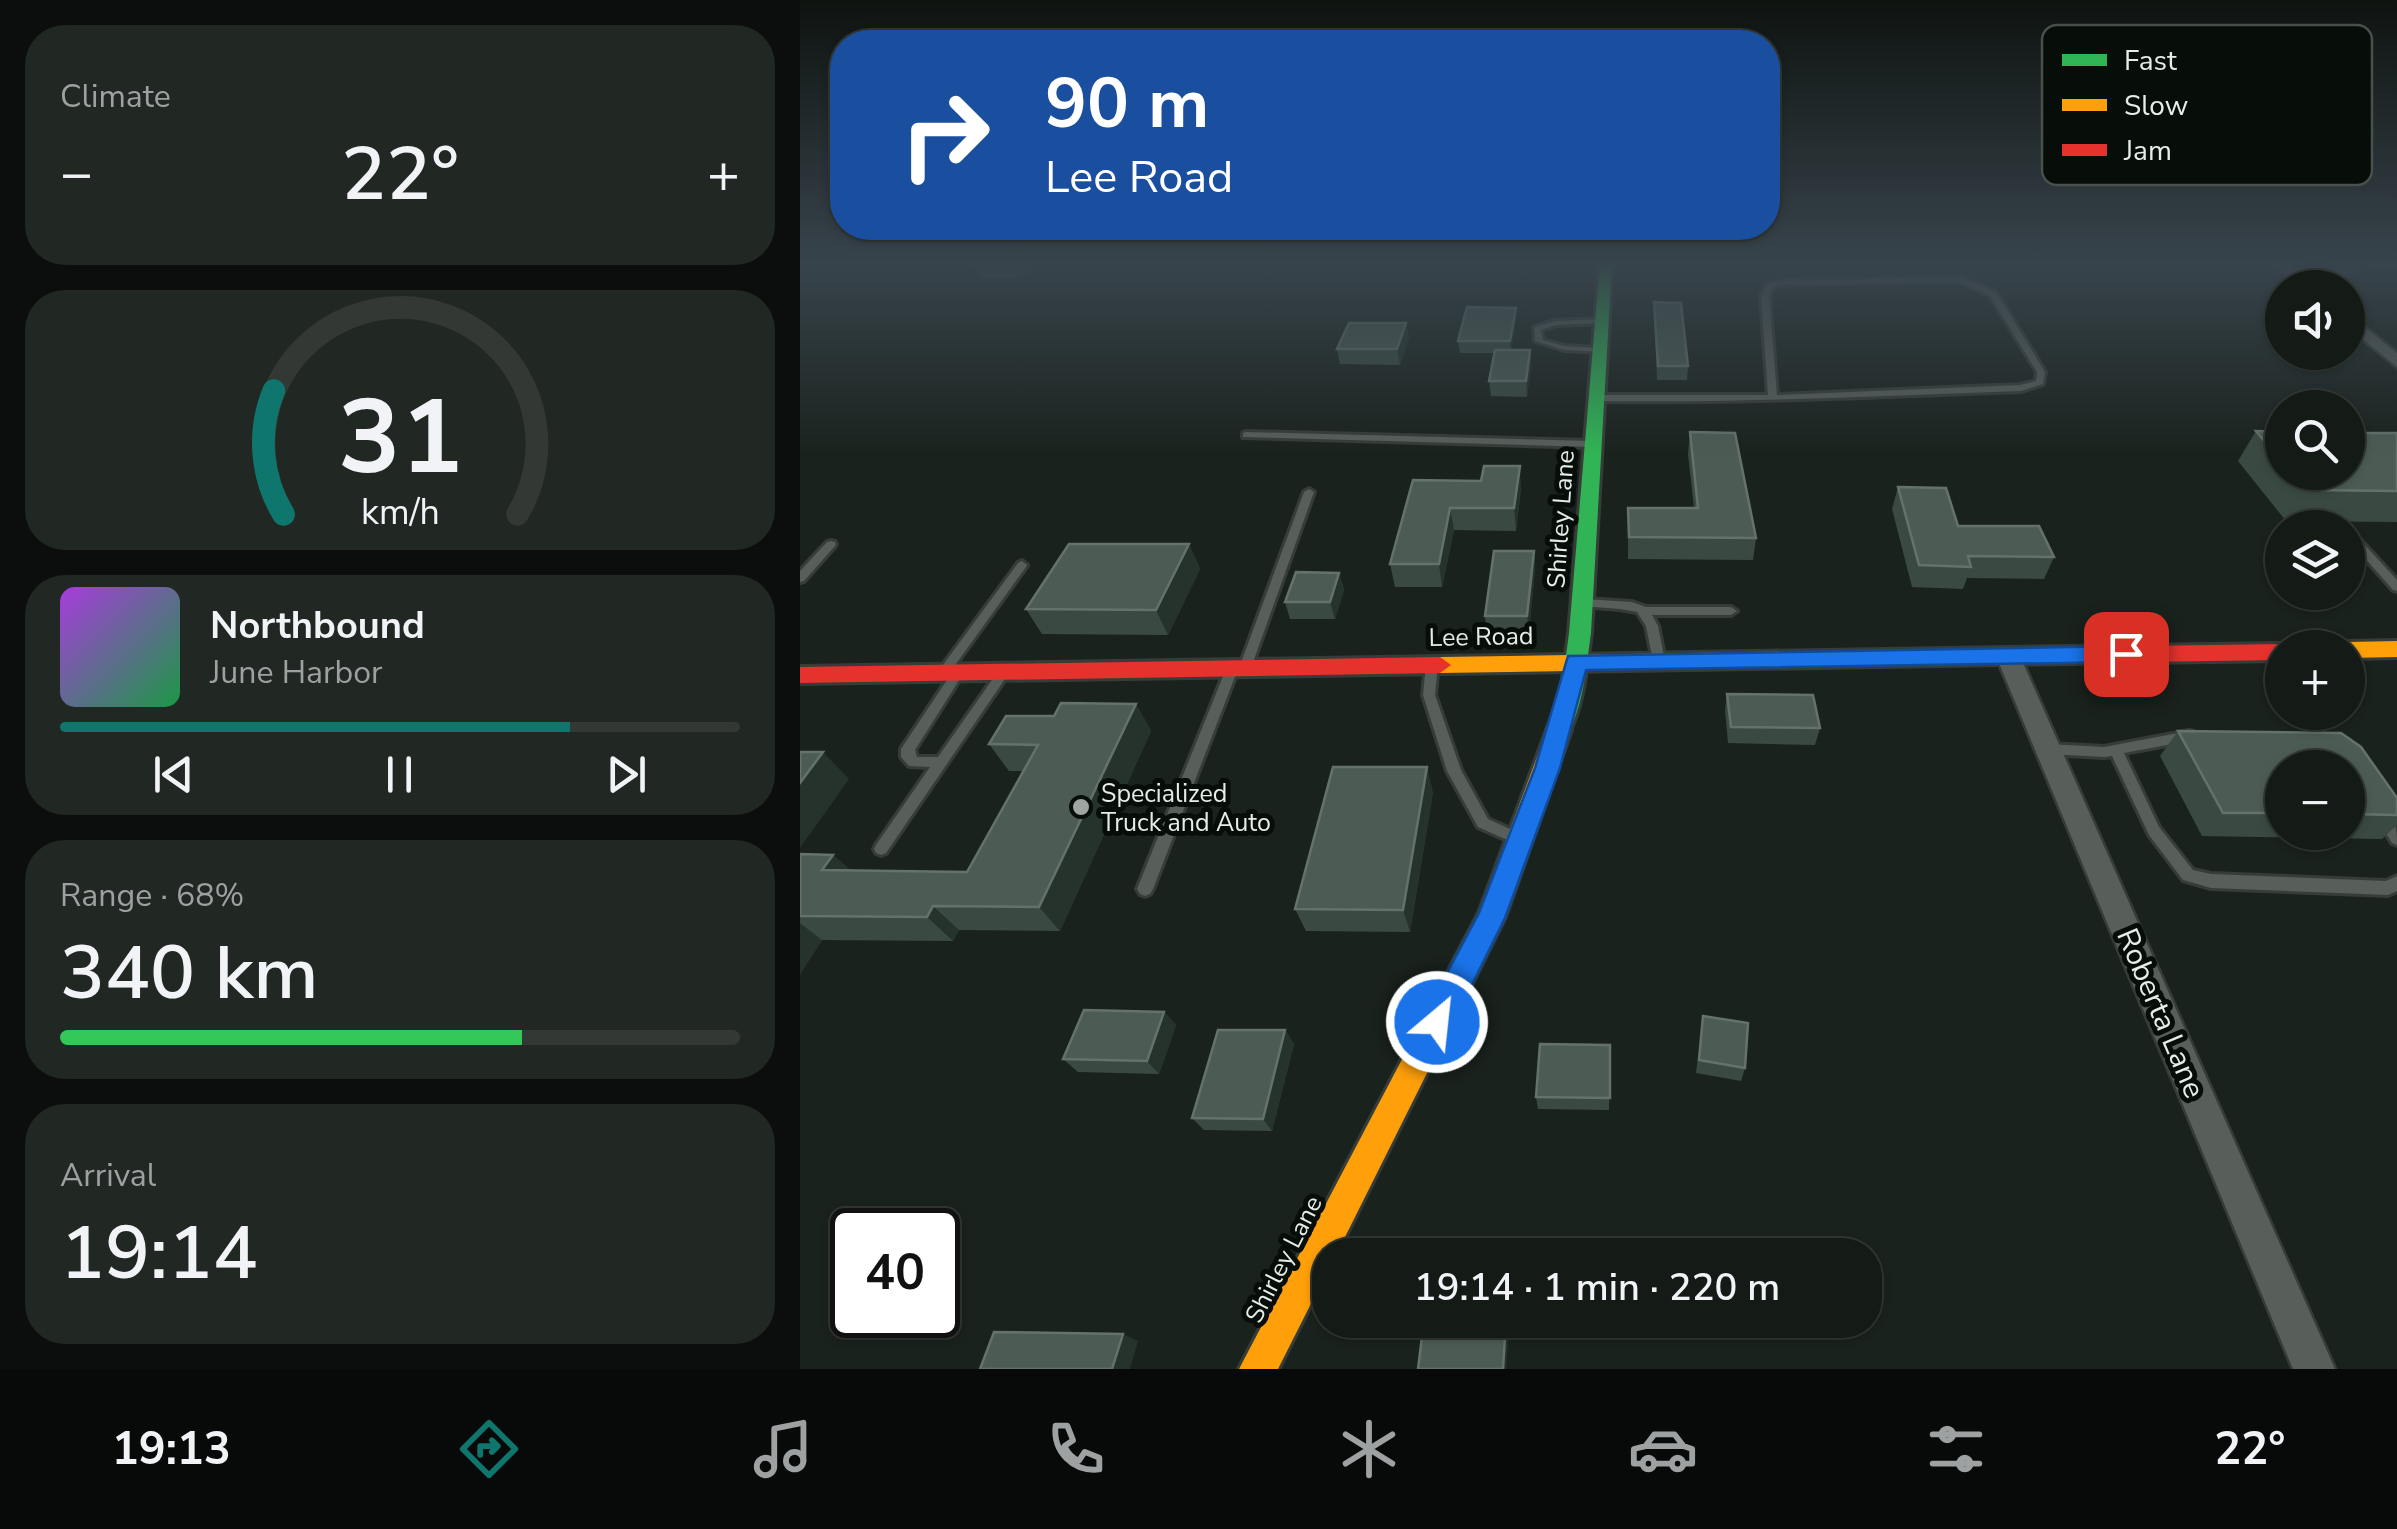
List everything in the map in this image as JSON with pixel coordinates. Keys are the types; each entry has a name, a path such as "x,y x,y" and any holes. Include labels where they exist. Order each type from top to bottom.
{"street":[{"name":"Shirley Lane","path":"1258,1369 1491,918 1572,693 1602,327"},
{"path":"2365,334 2397,362"},
{"path":"2365,650 2397,649"},
{"name":"Lee Road","path":"800,675 2265,652"},
{"name":"Roberta Lane","path":"2008,656 2314,1369"}],"lane":[{"path":"1545,327 1537,330 1539,341 1546,346 1600,350"},
{"path":"1767,327 1773,397"},
{"path":"1596,398 1722,401 2021,388 2040,382 2042,372 2014,327"},
{"path":"1246,435 1593,444"},
{"path":"1144,889 1309,492"},
{"path":"800,578 830,544"},
{"path":"2365,552 2397,587"},
{"path":"942,762 914,762 908,757 908,750 950,675 1022,565"},
{"path":"1582,603 1647,611 1731,611"},
{"path":"1647,611 1653,621 1659,661"},
{"path":"1432,664 1429,696 1454,770 1483,823 1520,840"},
{"path":"881,849 1003,674"},
{"path":"2048,749 2116,750 2196,735"},
{"path":"2116,750 2154,831 2188,875 2231,882 2388,888 2397,884"},
{"path":"2376,806 2397,839"}],"building":[{"path":"1347,327 1405,327 1397,349 1337,349"},
{"path":"1462,327 1513,327 1510,341 1458,341"},
{"path":"1656,327 1684,327 1688,366 1658,366"},
{"path":"1495,350 1530,350 1526,381 1489,381"},
{"path":"1690,432 1735,433 1756,538 1629,537 1628,508 1698,508"},
{"path":"2365,433 2397,433 2397,491 2307,490 2365,490"},
{"path":"1484,466 1520,466 1514,508 1450,508 1439,564 1390,564 1413,480 1481,481"},
{"path":"1898,487 1946,488 1958,526 2039,526 2054,557 1968,556 1971,567 1919,565"},
{"path":"1069,544 1189,544 1156,610 1026,609"},
{"path":"1494,551 1534,551 1527,616 1485,616"},
{"path":"1296,572 1339,573 1330,602 1285,602"},
{"path":"1727,694 1813,695 1820,728 1731,727"},
{"path":"1061,703 1136,704 1039,907 933,906 927,917 800,916 800,854 833,855 822,870 967,872 1038,745 989,744 1006,716 1054,716"},
{"path":"2178,731 2341,733 2363,750 2265,750 2265,813 2223,813"},
{"path":"800,752 823,752 800,783"},
{"path":"2365,753 2397,798 2397,815 2365,814"},
{"path":"1333,767 1427,767 1403,910 1295,909"},
{"path":"1084,1010 1164,1012 1147,1061 1063,1059"},
{"path":"1703,1016 1748,1023 1745,1068 1699,1060"},
{"path":"1218,1030 1285,1030 1263,1119 1192,1118"},
{"path":"1540,1044 1610,1045 1610,1098 1536,1097"},
{"path":"994,1332 1123,1334 1112,1369 980,1369"},
{"path":"1422,1338 1505,1338 1503,1369 1418,1369"}],"traffic: fast":[{"path":"1559,730 1572,693 1580,633 1602,327"}],"traffic: slow":[{"path":"2365,650 2397,649"},
{"path":"1440,665 2070,655"},
{"path":"1258,1369 1491,917 1559,730"}],"traffic: jam":[{"path":"2070,655 2265,652"},
{"path":"800,675 1440,665"}],"place":[{"name":"Specialized Truck and Auto","path":"1081,807"}],"route":[{"path":"1437,1022 1491,918 1548,768 1572,693 1576,662 2126,654"}]}
